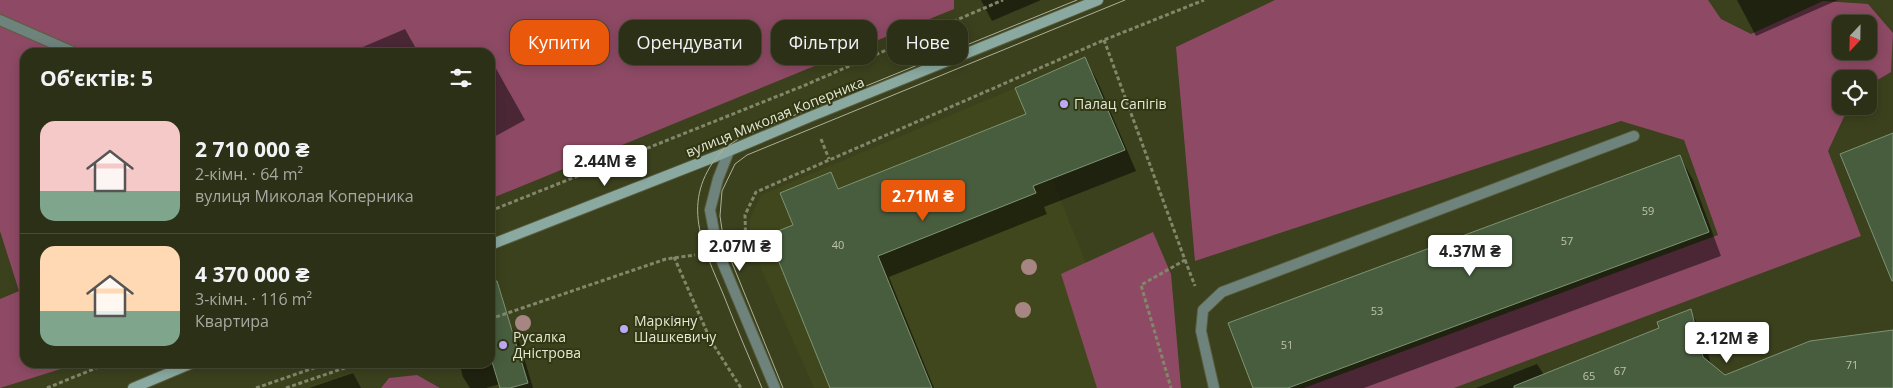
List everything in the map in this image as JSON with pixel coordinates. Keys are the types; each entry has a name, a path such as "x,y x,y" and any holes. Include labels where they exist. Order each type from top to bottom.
{"main road":[{"name":"вулиця Миколая Коперника","path":"495,244 729,151 1098,0"},
{"path":"133,388 181,368"}],"street":[{"path":"0,20 64,48"},
{"path":"1214,388 1201,331 1203,310 1222,292 1634,136"},
{"path":"729,151 718,179 710,210 718,252 775,388"}],"path":[{"path":"495,209 803,86 1003,0"},
{"path":"745,249 745,215 756,192 1104,40 1204,0"},
{"path":"1104,40 1185,260 1140,285 1171,388"},
{"path":"803,86 806,93"},
{"path":"827,151 829,159"},
{"path":"495,317 674,257 710,340 741,388"},
{"path":"47,388 95,368"},
{"path":"256,388 314,368"},
{"path":"286,388 344,368"}],"shaded area":[{"path":"0,0 954,0 954,9 927,20 887,20 887,36 877,41 877,20 771,20 771,65 817,65 495,197 495,48 20,48 20,368 64,368 0,388 0,299 19,291 0,231"},
{"path":"1275,0 1708,0 1721,19 1751,34 1823,1 1868,4 1877,15 1832,15 1832,60 1878,60 1878,16 1893,33 1891,72 1877,80 1877,70 1832,70 1832,115 1845,115 1828,151 1861,236 1454,388 1304,388 1718,235 1684,140 1621,121 1195,261 1176,47"},
{"path":"1015,88 1137,388 814,388 750,244 750,219 761,195"},
{"path":"1153,232 1171,274 1181,388 1097,388 1061,274"},
{"path":"353,372 359,388 305,388"},
{"path":"417,375 440,388 381,388 389,378"}],"building":[{"path":"1085,57 1125,150 1033,186 1036,193 878,256 932,388 830,388 768,235 793,225 780,193 831,172 838,189 1026,114 1015,88"},
{"path":"1893,133 1893,281 1892,281 1840,154"},
{"path":"1680,155 1709,232 1288,388 1253,388 1228,323"},
{"name":"Русалка Дністрова","path":"495,281 497,281 528,383 510,388 500,388 494,368"},
{"path":"1691,309 1703,357 1725,375 1810,341 1893,330 1893,388 1514,388 1514,386 1659,328 1657,322"}],"tram line":[{"path":"762,388 709,259 699,224 700,189 708,171 720,153 741,137 1077,0"},
{"path":"783,388 724,243 720,216 722,191 735,164 747,155 1125,0"}],"place":[{"name":"Палац Сапігів","path":"1064,104"},
{"name":"Маркіяну Шашкевичу","path":"624,329"},
{"name":"Русалка Дністрова","path":"503,345"}]}
